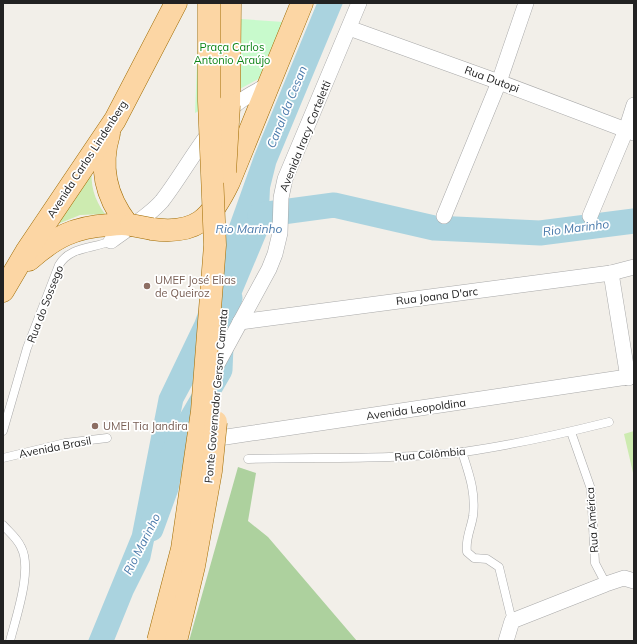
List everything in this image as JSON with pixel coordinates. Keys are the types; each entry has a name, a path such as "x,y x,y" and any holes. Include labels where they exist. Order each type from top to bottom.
{"main road":[{"name":"Avenida Carlos Lindenberg","path":"9,283 26,252 115,120 176,3"},
{"name":"Ponte Governador Gerson Camata","path":"158,641 182,549 202,411 215,245 210,102 209,3"},
{"name":"Ponte Governador Gerson Camata","path":"176,641 194,566 211,471 222,352 226,261 224,176 229,105 230,3"},
{"path":"9,283 43,248 76,229 96,225 129,224 152,229 175,231 197,224 214,210 230,182 302,3"},
{"path":"115,120 105,146 104,174 112,201 129,224"}],"street":[{"name":"Avenida Iracy Corteletti","path":"204,440 194,430 191,416 192,408 269,269 278,244 280,209 285,179 359,3"},
{"path":"444,216 499,82 526,3"},
{"name":"Rua Dutopi","path":"349,28 630,131"},
{"name":"Rua do Sossego","path":"111,241 149,214 161,202 205,140 233,106 268,85"},
{"path":"590,216 630,131 634,105"},
{"name":"Rua Joana D'arc","path":"240,322 611,273 634,267"},
{"name":"Avenida Leopoldina","path":"204,440 631,377 611,273"},
{"path":"506,641 512,621 624,578 634,582"}],"lane":[{"name":"Rua do Sossego","path":"3,431 27,348 59,265 68,254 102,245 111,241"},
{"name":"Rua Colômbia","path":"248,459 346,459 462,452 571,432 609,422"},
{"name":"Rua América","path":"571,432 591,489 594,563 606,584"},
{"name":"Avenida Brasil","path":"3,458 66,443 107,438"},
{"path":"462,452 474,491 473,516 466,544 467,552 474,558 487,559 499,567 512,621"},
{"path":"3,525 18,543 25,556 25,574 10,641"}],"green space":[{"name":"Praça Carlos Antonio Araújo","path":"199,16 284,22 262,77 195,113"},
{"path":"92,166 92,186 98,203 105,214 80,215 53,226"},
{"path":"634,431 634,477 624,434"},
{"path":"238,467 256,473 248,521 268,537 357,641 189,641"}],"water":[{"name":"Rio Marinho","path":"317,3 343,3 276,164 270,188 268,231 242,293 183,402 150,560 133,594 114,641 88,641 132,534 159,396 195,321 254,156"}],"waterway":[{"name":"Rio Marinho","path":"260,215 334,205 434,228 540,233 634,221"},
{"name":"Rio Marinho","path":"151,529 166,488 172,458 177,444 220,370 222,322 230,298"}],"place":[{"name":"UMEF José Elias de Queiroz","path":"147,286"},
{"name":"UMEI Tia Jandira","path":"95,426"}],"water label":[{"name":"Canal da Cesan","path":"287,107"}]}
